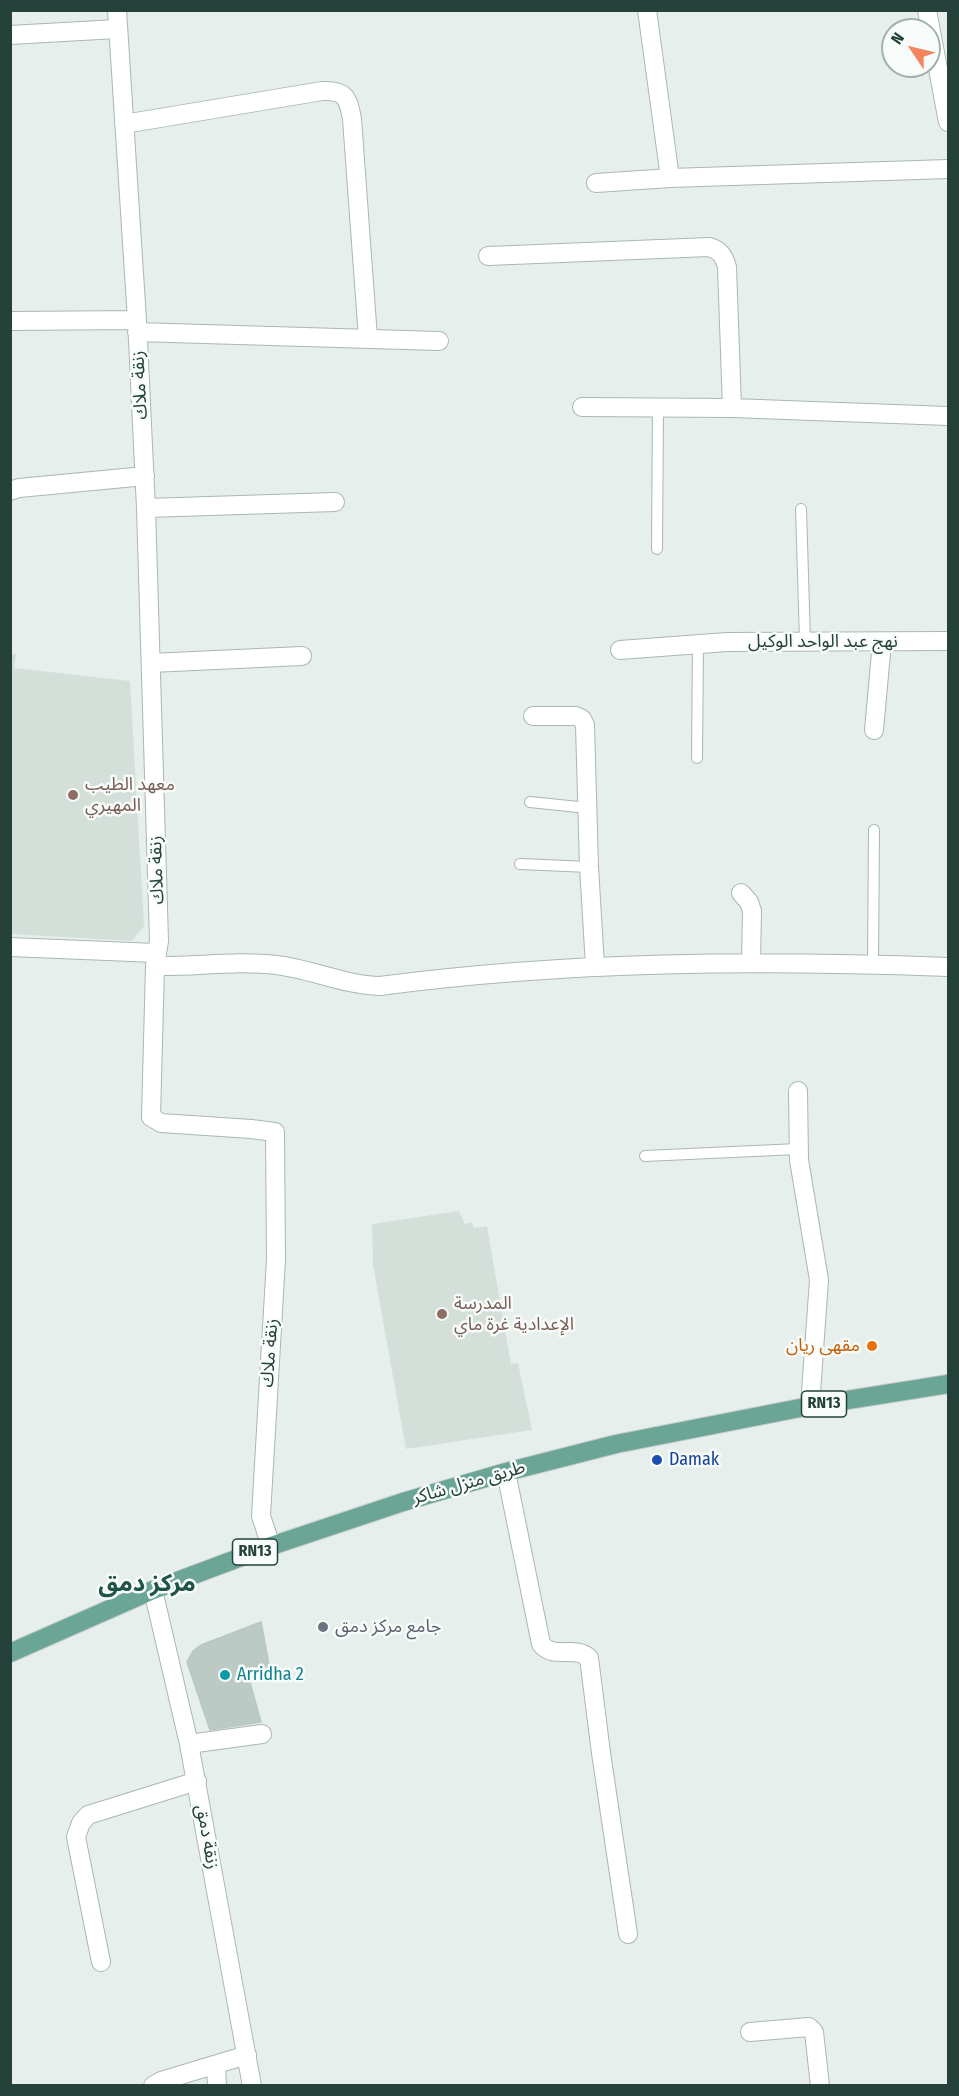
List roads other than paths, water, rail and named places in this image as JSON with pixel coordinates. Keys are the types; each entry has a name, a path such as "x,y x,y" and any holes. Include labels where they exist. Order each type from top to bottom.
{"main road":[{"name":"طريق منزل شاكر","path":"10,1653 153,1590 271,1546 404,1502 506,1472 616,1444 810,1406 948,1384"}],"street":[{"name":"زنقة ملاك","path":"117,10 145,476 151,663 159,941 156,959 152,1117 161,1123 275,1132 276,1259 261,1516 271,1546"},
{"path":"647,10 670,178"},
{"path":"927,10 948,122"},
{"path":"10,34 117,29"},
{"path":"124,124 322,91 334,90 342,93 347,99 351,118 368,338"},
{"path":"596,183 670,178 948,169"},
{"path":"488,255 709,248 719,251 724,256 727,267 732,408"},
{"path":"10,321 439,341"},
{"path":"582,407 732,408 948,417"},
{"path":"10,491 19,488 145,476"},
{"path":"146,508 335,502"},
{"name":"نهج عبد الواحد الوكيل","path":"620,650 728,642 948,641"},
{"path":"874,730 882,642"},
{"path":"151,663 302,656"},
{"path":"533,716 576,716 584,722 589,867 596,966"},
{"path":"741,893 749,902 752,912 751,962"},
{"path":"10,947 156,959 275,965 351,983 380,986 596,966 751,962 948,967"},
{"path":"798,1091 798,1149 819,1280 810,1406"},
{"path":"506,1472 541,1644 550,1652 581,1653 589,1658 628,1934"},
{"name":"زنقة دمق","path":"153,1590 189,1744 252,2085"},
{"path":"189,1744 262,1734"},
{"path":"101,1962 76,1837 81,1823 88,1815 196,1781"},
{"path":"750,2032 809,2027 812,2029 820,2085"},
{"path":"153,2085 247,2055"},
{"path":"216,2065 217,2085"}],"lane":[{"path":"657,549 658,408"},
{"path":"801,509 805,641"},
{"path":"697,758 698,644"},
{"path":"530,802 588,808"},
{"path":"873,964 874,830"},
{"path":"520,864 589,867"},
{"path":"645,1156 798,1149"}],"place":[{"name":"معهد الطيب المهيري","path":"73,795"},
{"name":"المدرسة الإعدادية غرة ماي","path":"442,1314"},
{"name":"مقهى ريان","path":"872,1346"},
{"name":"Damak","path":"657,1460"},
{"name":"جامع مركز دمق","path":"323,1627"},
{"name":"Arridha 2","path":"225,1675"}],"district":[{"name":"مركز دمق","path":"147,1584"}]}
